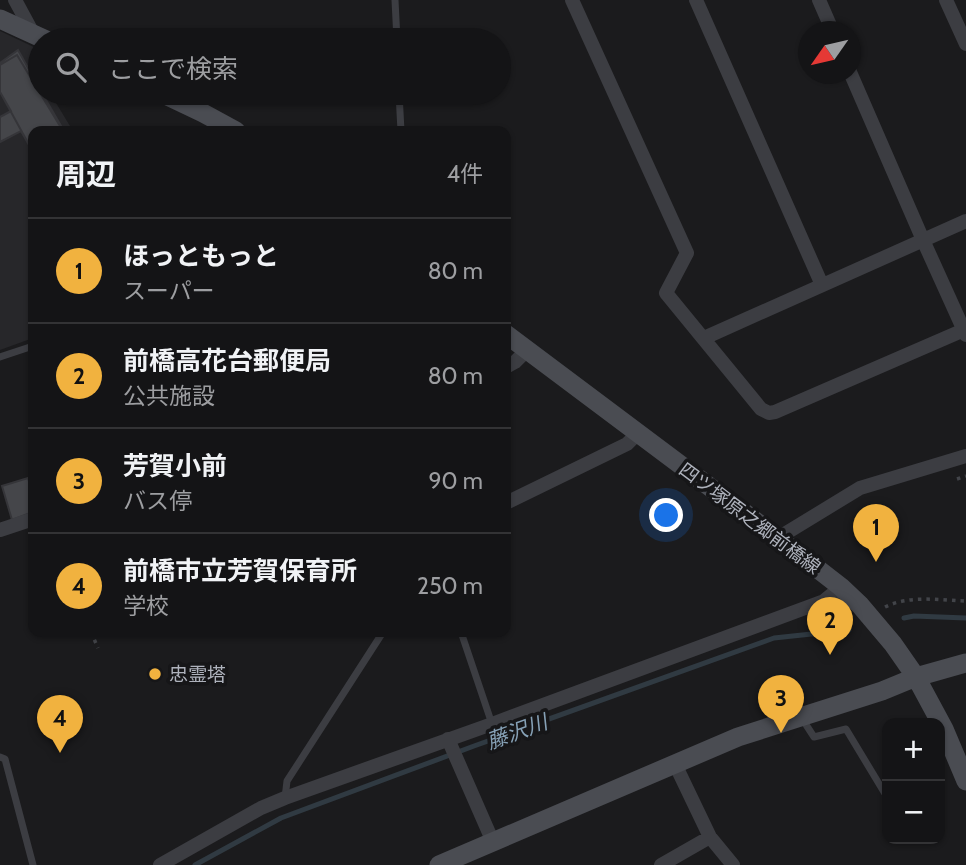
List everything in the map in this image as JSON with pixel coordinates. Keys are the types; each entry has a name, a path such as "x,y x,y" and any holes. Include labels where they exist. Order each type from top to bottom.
{"main road":[{"path":"0,19 28,32"},
{"path":"186,105 227,126"},
{"name":"四ツ塚原之郷前橋線","path":"511,338 778,538 860,605 893,644 916,677 944,729 966,781"},
{"path":"439,865 738,737 882,691 916,677 966,663"}],"street":[{"path":"15,0 34,28"},
{"path":"572,0 687,253 666,293 761,409 769,413 965,332 855,84"},
{"path":"696,0 822,285"},
{"path":"819,0 828,21"},
{"path":"946,0 966,44"},
{"path":"704,338 966,221"},
{"path":"511,364 527,351"},
{"path":"511,501 626,444 637,433"},
{"path":"778,538 860,488 966,456"},
{"path":"0,530 28,521"},
{"path":"160,865 261,808 285,798 824,601 841,587"},
{"path":"448,739 494,842"},
{"path":"675,764 710,837 733,865"},
{"path":"662,865 710,837"}],"lane":[{"path":"395,0 396,28"},
{"path":"400,105 401,126"},
{"path":"0,357 28,348"},
{"path":"285,798 287,781 380,637"},
{"path":"463,637 492,724"},
{"path":"801,717 814,737 846,729 882,789"},
{"path":"0,757 5,759 33,865"}],"path":[{"path":"957,479 966,476"},
{"path":"871,618 893,604 914,600 966,601"},
{"path":"93,637 98,648"}],"shaded area":[{"path":"0,31 28,44 28,105 57,105 70,126 28,126 28,340 0,350"}],"building":[{"path":"18,50 28,68 28,105 49,105 61,126 28,126 28,143 21,131 0,142 0,117 11,111 0,92 0,63"},
{"path":"17,55 28,73 28,105 47,105 60,126 28,126 28,143 0,92 0,65"},
{"path":"28,478 28,514 12,520 2,486"}],"waterway":[{"name":"藤沢川","path":"904,618 966,618"},
{"name":"藤沢川","path":"195,865 281,818 774,638 849,630"}],"place":[{"name":"ほっともっと","path":"876,562"},
{"name":"前橋高花台郵便局","path":"830,655"},
{"name":"忠霊塔","path":"155,674"},
{"name":"芳賀小前","path":"781,733"},
{"name":"前橋市立芳賀保育所","path":"60,753"}]}
